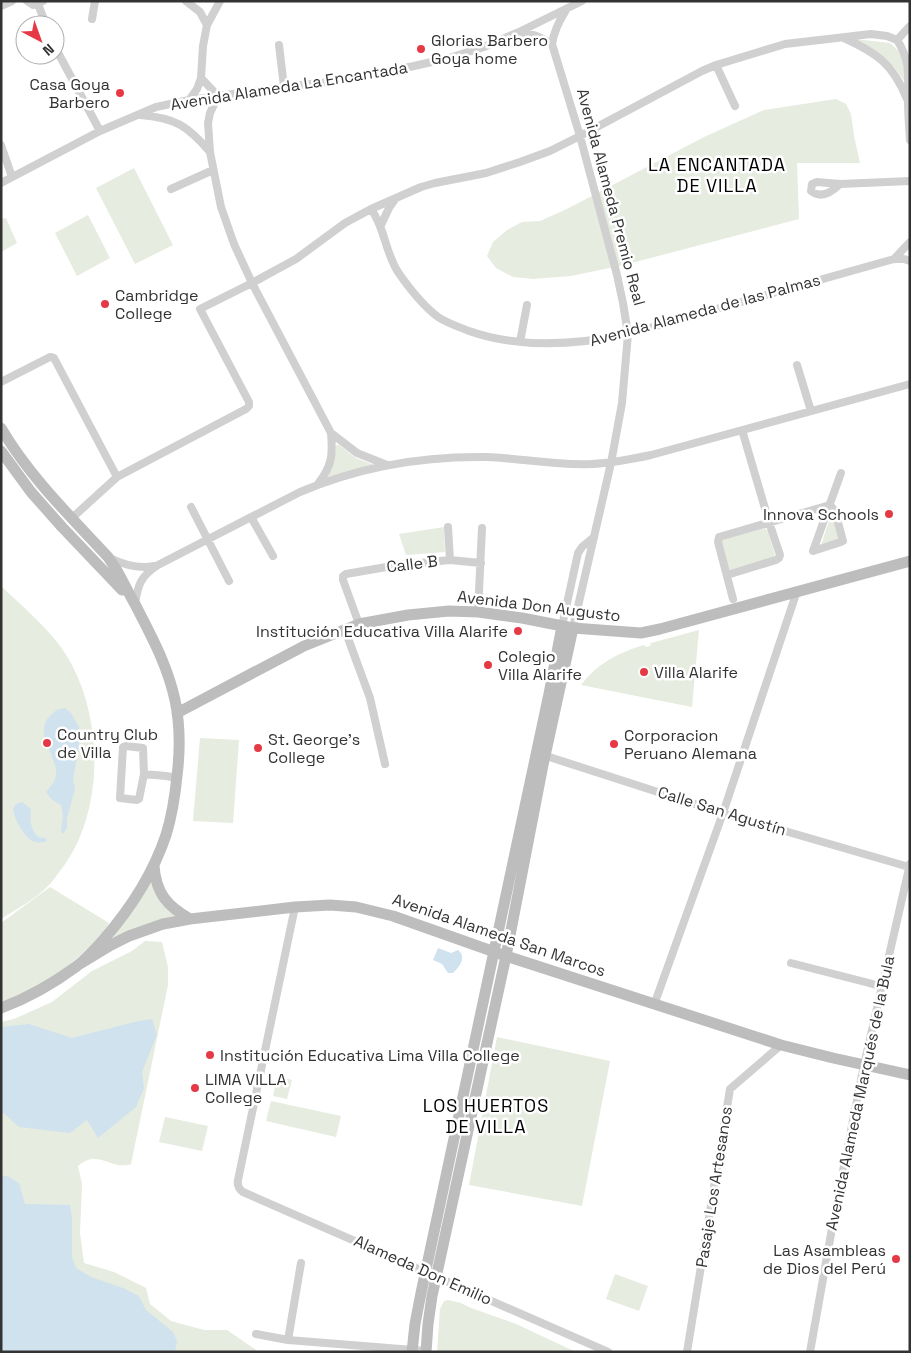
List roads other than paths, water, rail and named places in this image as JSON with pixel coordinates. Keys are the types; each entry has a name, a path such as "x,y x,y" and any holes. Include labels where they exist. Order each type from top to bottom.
{"street":[{"path":"1,6 12,1"},
{"path":"27,1 33,5 40,3"},
{"path":"92,19 95,1"},
{"path":"186,1 200,12 207,25"},
{"path":"189,100 201,78 203,46 207,25 220,1"},
{"name":"Avenida Alameda La Encantada","path":"1,183 100,131 156,107 189,100 348,80 449,58 484,47 520,32 582,1"},
{"path":"520,32 537,35 552,44 558,22 566,10"},
{"path":"897,40 910,26"},
{"path":"72,518 117,477 249,406 249,402 227,361 203,308 296,259 345,223 397,196 435,183 486,173 550,151 716,65 785,44 871,34 887,36 897,40 904,49 908,60 910,140"},
{"path":"842,38 872,52 883,61 895,75 908,101"},
{"path":"279,44 284,87"},
{"name":"Avenida Alameda Premio Real","path":"552,44 580,136 617,274 628,334 622,404 611,463 594,537 568,627"},
{"path":"65,65 100,131"},
{"path":"716,65 735,106"},
{"path":"201,78 218,96 210,113 208,123 210,152 221,207 234,244 252,283 331,433 333,448 331,463 317,485"},
{"path":"136,115 158,116 179,124 190,131 210,152"},
{"path":"1,144 12,177"},
{"path":"171,189 213,170"},
{"path":"840,184 910,182"},
{"path":"381,225 397,196"},
{"name":"Avenida Alameda de las Palmas","path":"371,208 381,225 392,263 397,271 419,299 440,318 491,338 538,344 583,343 628,334 894,259 904,258 910,261"},
{"path":"894,259 910,242"},
{"path":"520,342 527,305"},
{"path":"1,382 50,357 54,358 117,477"},
{"path":"797,365 811,410"},
{"path":"135,604 136,592 141,580 149,570 158,565 300,492 317,485 387,465 487,457 570,464 611,463 652,455 910,384"},
{"path":"1,428 40,484 108,557 123,581 160,652 169,677 177,713 178,736 178,765 174,800 166,835 146,882 114,928 78,965 40,990 1,1008"},
{"path":"726,575 779,558 780,555 768,522 742,430"},
{"path":"331,433 356,453 387,465"},
{"path":"18,453 3,458 62,527 135,604"},
{"path":"830,505 835,511 843,541 813,551 841,473"},
{"path":"733,599 718,542 719,537 830,505"},
{"path":"191,507 229,580"},
{"path":"251,517 273,556"},
{"path":"448,527 450,560"},
{"path":"478,612 482,528"},
{"name":"Avenida Alameda Premio Real","path":"426,1352 432,1274 494,952 514,886 521,854 568,627 578,554 582,547 594,537"},
{"path":"108,557 121,564 133,566 147,567 158,565"},
{"name":"Calle B","path":"359,624 343,580 343,576 346,574 398,565 450,560 481,563"},
{"name":"Avenida Don Augusto","path":"177,713 304,646 359,624 408,615 449,611 478,612 568,627 640,633 910,561"},
{"path":"654,1005 723,813 797,591"},
{"path":"345,630 370,698 385,764"},
{"path":"124,747 143,748 144,774 139,799 120,798 124,747"},
{"name":"Calle San Agustín","path":"541,754 723,813 909,865"},
{"path":"144,774 177,778"},
{"name":"Avenida Alameda Marqués de la Bula","path":"810,1352 864,1065 909,865"},
{"path":"154,866 156,883 165,899 172,908 190,918"},
{"name":"Avenida Alameda Premio Real","path":"412,1351 415,1324 432,1274 506,956 514,886"},
{"name":"Avenida Alameda San Marcos","path":"78,965 129,936 163,924 190,918 330,904 356,907 393,916 506,956 781,1045 910,1075"},
{"name":"Alameda Don Emilio","path":"295,907 238,1180 239,1188 243,1192 608,1352"},
{"path":"791,963 882,987"},
{"name":"Pasaje Los Artesanos","path":"687,1352 730,1089 781,1045"},
{"path":"288,1340 301,1263"},
{"path":"256,1334 288,1340 426,1352"}],"water":[{"path":"65,708 71,713 79,727 79,746 73,779 75,789 67,818 67,828 63,834 61,831 63,816 61,805 51,799 46,792 55,780 56,771 46,743 44,728 46,721 53,713"},
{"path":"22,802 31,809 33,831 38,837 46,838 47,841 35,842 31,840 21,828 15,818 13,809 16,804"},
{"path":"438,948 451,953 458,950 461,953 462,961 453,973 448,973 442,964 433,960"},
{"path":"152,1019 157,1035 142,1072 144,1088 136,1107 98,1138 87,1120 70,1133 19,1127 1,1111 1,1027 29,1024 72,1038"},
{"path":"1,1175 19,1183 25,1204 70,1205 72,1217 72,1257 76,1268 91,1277 123,1288 139,1296 146,1310 173,1332 177,1341 175,1352 1,1352"}],"place":[{"name":"Glorias Barbero Goya home","path":"421,49"},
{"name":"Casa Goya Barbero","path":"120,93"},
{"name":"Cambridge College","path":"105,304"},
{"name":"Innova Schools","path":"889,514"},
{"name":"Institución Educativa Villa Alarife","path":"518,631"},
{"name":"Colegio Villa Alarife","path":"488,665"},
{"name":"Villa Alarife","path":"644,672"},
{"name":"Country Club de Villa","path":"47,743"},
{"name":"Corporacion Peruano Alemana","path":"614,744"},
{"name":"St. George's College","path":"258,748"},
{"name":"Institución Educativa Lima Villa College","path":"210,1055"},
{"name":"LIMA VILLA College","path":"195,1088"},
{"name":"Las Asambleas de Dios del Perú","path":"896,1259"}],"district":[{"name":"LA ENCANTADA DE VILLA","path":"717,174"},
{"name":"LOS HUERTOS DE VILLA","path":"486,1115"}]}
